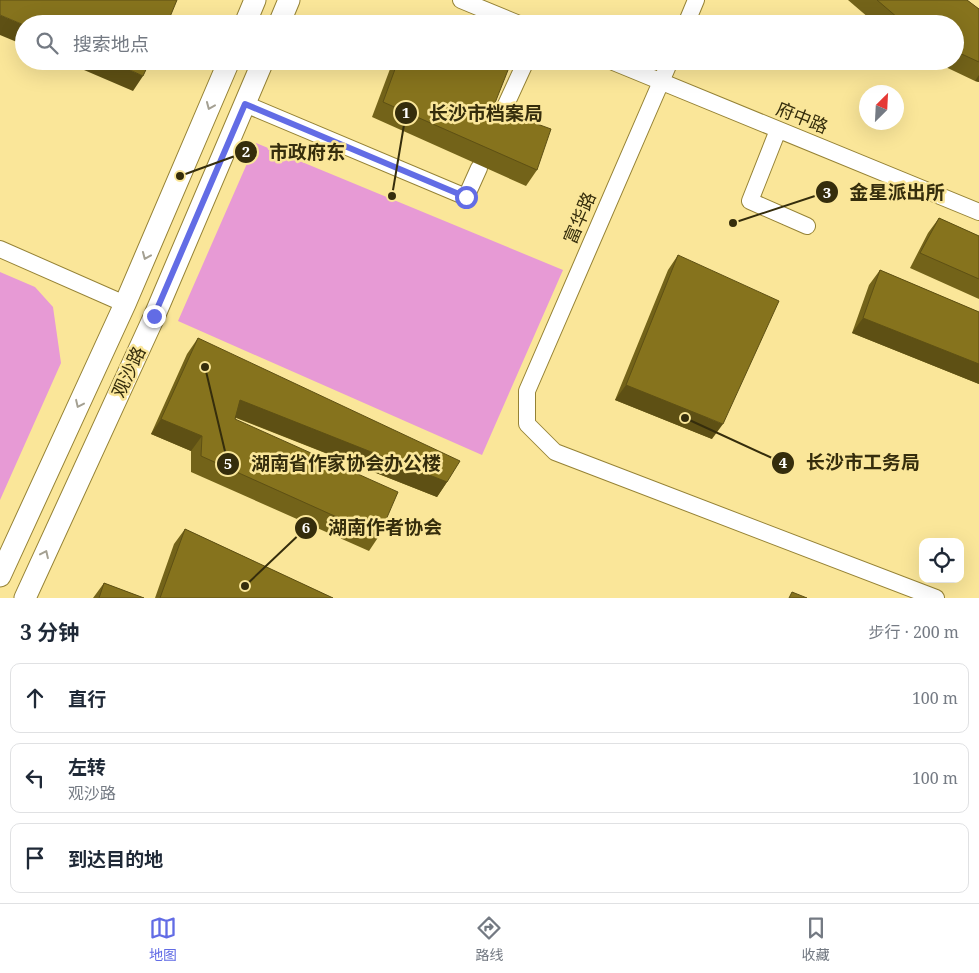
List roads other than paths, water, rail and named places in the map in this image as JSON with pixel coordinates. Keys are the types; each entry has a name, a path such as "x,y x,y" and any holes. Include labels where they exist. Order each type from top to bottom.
{"main road":[{"path":"249,15 255,0"},
{"path":"283,15 289,0"},
{"name":"观沙路","path":"0,576 125,304 225,70"},
{"name":"观沙路","path":"25,598 154,316 259,70"}],"street":[{"path":"461,0 497,15"},
{"path":"690,15 696,0"},
{"path":"498,122 522,70"},
{"name":"府中路","path":"632,70 979,212"},
{"name":"富华路","path":"666,70 527,391 527,424 555,452 936,598"},
{"path":"245,104 466,197 479,168"},
{"path":"778,130 750,201 807,226"},
{"path":"0,249 125,304"}],"place":[{"name":"市政府东","path":"180,176"},
{"name":"长沙市档案局","path":"392,196"},
{"name":"金星派出所","path":"733,223"},
{"name":"湖南省作家协会办公楼","path":"205,367"},
{"name":"长沙市工务局","path":"685,418"},
{"name":"湖南作者协会","path":"245,586"}]}
